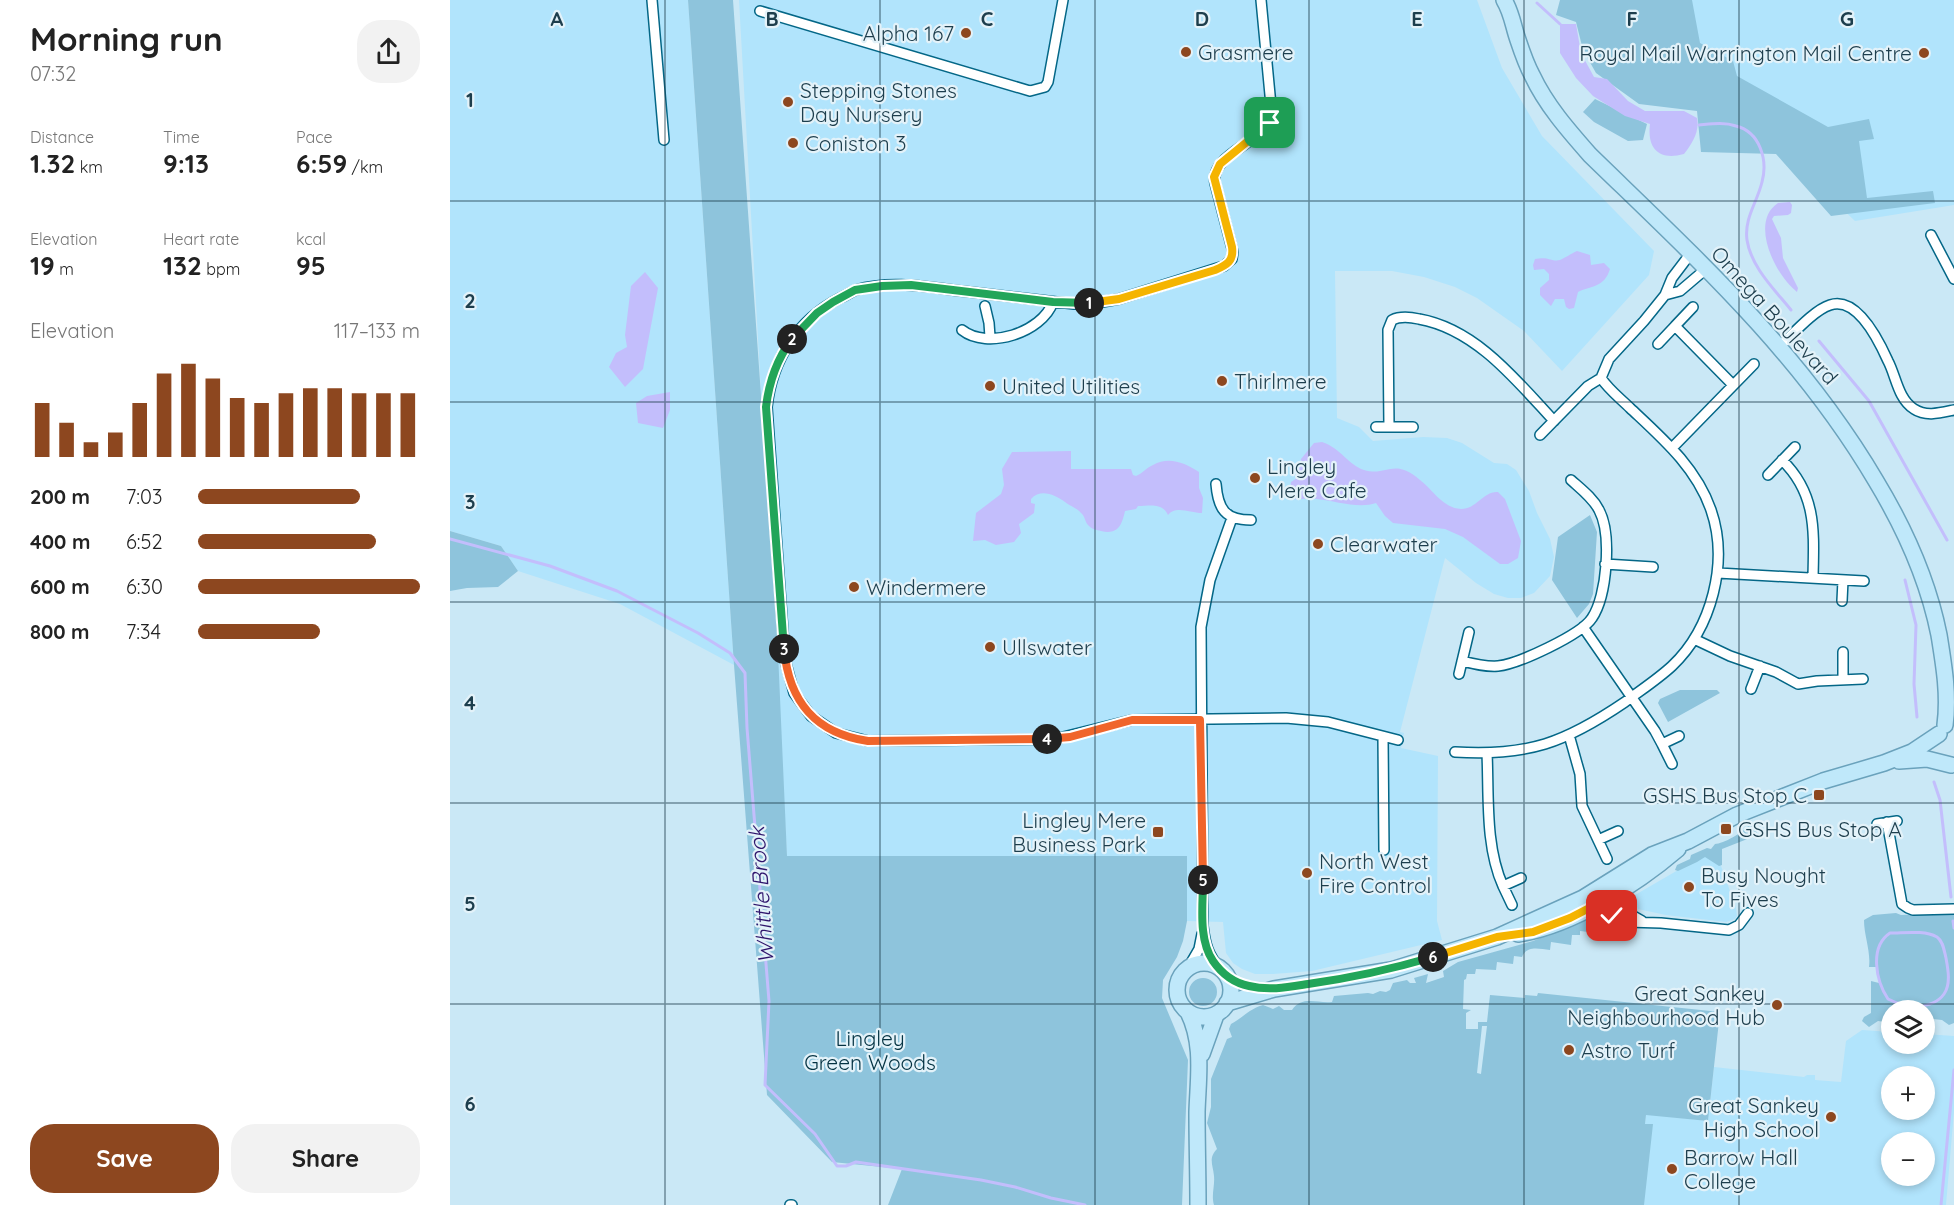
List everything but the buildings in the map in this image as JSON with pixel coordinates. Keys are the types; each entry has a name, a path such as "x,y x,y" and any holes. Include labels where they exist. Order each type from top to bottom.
{"main road":[{"name":"Omega Boulevard","path":"1509,4 1518,40 1532,75 1552,110 1590,155 1707,268 1780,346 1825,402 1859,451 1894,511 1925,580 1950,692 1946,726 1938,741 1941,755 1953,765"},
{"path":"1227,1004 1274,989 1390,970 1497,937 1605,893 1617,876 1652,855 1688,841 1737,815 1823,781 1884,763 1924,746 1946,726"},
{"path":"1884,763 1928,759 1953,765"},
{"path":"1198,1205 1199,1049 1196,1027 1178,999 1178,982 1188,968 1204,964 1250,987 1274,989"},
{"path":"1199,1069 1216,1015 1227,1004 1230,995 1224,973"},
{"path":"1188,1012 1202,1017 1216,1015"}],"street":[{"path":"652,0 664,140"},
{"path":"760,11 1030,91 1045,87 1048,82 1063,0"},
{"path":"1261,0 1272,116 1270,123 1264,129 1220,164 1215,172 1215,183 1233,252 1232,259 1224,266 1108,301 1074,304 904,285 855,290 817,313 794,335 784,350 772,379 766,421 785,660 794,693 811,716 827,728 845,736 868,741 1054,739 1132,720 1306,719 1398,740"},
{"path":"1931,235 1954,279"},
{"path":"1540,435 1588,386 1601,378 1609,359 1665,295 1672,278 1691,253"},
{"path":"1665,295 1680,291 1707,268"},
{"path":"962,330 971,337 1009,337 1025,332 1047,313 1053,302"},
{"path":"1780,346 1827,306 1838,303 1846,305 1861,315 1882,349 1902,395 1909,405 1919,412 1929,414 1954,410"},
{"path":"985,306 990,337"},
{"path":"1658,344 1694,307"},
{"path":"1389,427 1388,330 1392,320 1400,317 1425,320 1467,340 1501,365 1554,421"},
{"path":"1675,326 1732,384"},
{"path":"1672,448 1754,364"},
{"path":"1455,752 1487,753 1523,749 1569,735 1601,718 1674,664 1694,639 1706,614 1718,573 1718,541 1712,512 1687,465 1601,378"},
{"path":"1376,427 1413,427"},
{"path":"1768,475 1795,447"},
{"path":"1782,460 1800,479 1809,503 1813,532 1813,578"},
{"path":"1462,661 1484,666 1505,665 1537,652 1583,627 1591,619 1603,590 1606,533 1604,520 1593,502 1571,480"},
{"path":"1216,484 1220,504 1232,518 1251,520"},
{"path":"1188,968 1199,949 1203,926 1200,720 1202,619 1210,580 1232,518"},
{"path":"1605,564 1653,567"},
{"path":"1718,573 1864,581"},
{"path":"1842,601 1843,580"},
{"path":"1583,627 1655,731 1672,764"},
{"path":"1459,674 1469,632"},
{"path":"1694,639 1730,656 1776,672 1798,684 1863,679"},
{"path":"1843,652 1843,679"},
{"path":"1751,688 1760,666"},
{"path":"1569,735 1580,774 1582,806 1607,859"},
{"path":"1383,736 1384,850"},
{"path":"1662,744 1679,736"},
{"path":"1487,753 1492,852 1497,872 1512,905"},
{"path":"1887,822 1902,904 1913,909 1954,909"},
{"path":"1598,840 1618,831"},
{"path":"1503,886 1521,878"},
{"path":"1605,893 1628,913 1644,921"},
{"path":"1605,893 1612,916 1627,922 1644,921 1729,930 1739,925 1748,913"},
{"path":"1203,926 1213,962 1224,973"}],"shaded area":[{"path":"450,0 688,0 734,665 620,604 518,571 501,546 450,531"},
{"name":"Lingley Mere Business Park","path":"739,0 1477,0 1502,68 1542,136 1654,251 1649,275 1562,371 1524,331 1477,298 1455,287 1424,277 1392,271 1335,271 1337,418 1359,427 1373,441 1423,437 1447,438 1462,443 1494,463 1507,464 1516,470 1529,491 1550,539 1554,557 1550,576 1534,593 1521,598 1508,598 1494,594 1445,558 1400,732 1404,733 1401,748 1438,756 1437,921 1442,940 1312,971 1255,974 1233,963 1226,953 1223,922 1187,921 1186,856 787,856"},
{"path":"1678,0 1954,0 1954,205 1855,221 1690,63"},
{"path":"1560,24 1576,24 1581,53 1594,77 1607,79 1628,101 1645,111 1684,111 1697,118 1696,132 1684,154 1667,156 1656,151 1650,140 1650,124 1625,116 1593,96 1576,78 1560,53"},
{"path":"1790,202 1791,213 1774,216 1772,219 1781,238 1783,258 1798,288 1797,292 1781,274 1768,248 1765,235 1770,212 1778,203"},
{"path":"1577,251 1590,255 1591,265 1604,263 1610,269 1601,283 1578,292 1574,308 1566,307 1564,299 1555,299 1551,306 1540,295 1540,288 1549,280 1549,274 1544,269 1534,270 1535,259 1560,260"},
{"path":"645,272 658,288 643,369 625,387 609,367 616,353 627,347 625,335 631,286"},
{"path":"670,392 670,410 663,428 638,423 636,403 647,396"},
{"path":"1322,442 1334,448 1358,468 1372,471 1396,469 1411,473 1444,502 1455,508 1467,508 1488,494 1498,492 1505,499 1521,541 1518,558 1508,564 1500,564 1463,537 1445,529 1393,523 1376,503 1355,505 1314,498 1293,499 1290,490 1291,482 1297,478 1301,459 1314,443"},
{"path":"1071,451 1071,469 1131,469 1133,475 1136,476 1159,462 1171,461 1188,466 1199,472 1199,488 1203,498 1202,513 1175,510 1168,515 1159,506 1138,506 1136,509 1125,511 1118,528 1107,532 1091,527 1078,510 1057,497 1044,493 1031,499 1031,503 1035,504 1034,513 1019,524 1021,533 1014,542 996,545 985,540 973,541 976,513 1001,494 1004,485 1002,469 1012,452"},
{"name":"Busy Nought To Fives","path":"1704,855 1720,863 1736,908 1735,919 1726,922 1666,915 1638,909 1635,895"},
{"name":"Great Sankey High School","path":"1862,1030 1881,1031 1881,1054 1935,1054 1935,1035 1954,1036 1954,1111 1946,1205 1462,1205 1645,1124 1646,1114 1708,1121 1714,1067 1804,1077 1815,1075 1815,1080 1841,1082 1846,1041"}],"green space":[{"name":"Lingley Green Woods","path":"688,0 733,0 776,607 787,856 1187,856 1187,921 1177,957 1163,980 1162,998 1188,1060 1182,1205 888,1205 902,1169 832,1162 767,1095 734,665"},
{"path":"1560,0 1692,0 1700,43 1733,61 1737,76 1828,127 1869,119 1874,139 1859,141 1867,198 1933,191 1935,203 1831,216 1776,154 1701,152 1697,111 1639,104 1596,73 1583,50 1576,22 1556,15"},
{"path":"1595,99 1647,124 1643,140 1628,141 1594,122 1583,112"},
{"path":"1590,515 1597,532 1593,594 1589,604 1577,618 1552,580 1558,537"},
{"path":"450,531 501,546 518,571 498,587 450,591"},
{"path":"1680,690 1717,690 1720,693 1668,722 1658,703 1660,699"},
{"path":"1753,825 1758,828 1755,836 1722,849 1722,865 1719,866 1705,857 1678,871 1675,870 1677,865 1690,859 1691,855 1707,848 1711,849 1715,844 1728,840"},
{"path":"1954,913 1954,1023 1949,1025 1942,1020 1935,1019 1935,1000 1881,1000 1881,1021 1869,1027 1862,1021 1871,1013 1871,981 1879,983 1877,967 1869,967 1865,932 1864,920 1873,915"},
{"path":"1593,917 1600,917 1610,925 1625,927 1624,932 1598,929 1597,933 1580,931 1580,935 1572,935 1571,945 1551,942 1550,950 1530,949 1522,957 1514,956 1513,964 1497,962 1496,970 1476,969 1475,974 1467,974 1464,980 1463,1009 1471,1010 1466,1013 1466,1029 1478,1029 1478,1022 1487,1022 1490,995 1525,998 1525,995 1537,996 1538,993 1720,1012 1708,1121 1646,1115 1645,1124 1653,1124 1644,1205 1214,1205 1212,1159 1217,1149 1207,1123 1211,1107 1211,1079 1227,1039 1232,1037 1229,1029 1231,1024 1263,1005 1273,1009 1279,1006 1284,1010 1292,1010 1296,1005 1305,1001 1332,1002 1334,996 1386,992 1390,990 1393,983 1407,980 1410,983 1416,983 1414,978 1428,974 1426,983 1444,977 1443,971 1458,962 1533,941","holes":["1482,1026 1487,1026 1481,1074 1477,1073"]},
{"path":"1203,978 1213,982 1217,992 1213,1002 1203,1006 1193,1002 1189,992 1193,982"}],"waterway":[{"path":"1537,3 1560,24"},
{"path":"1699,125 1722,124 1744,129 1751,134 1760,148 1764,174 1747,225 1747,240 1758,269 1791,310"},
{"path":"1819,341 1869,401 1947,540"},
{"name":"Whittle Brook","path":"450,539 550,566 617,591 698,633 730,653 745,673 747,728 769,1001 765,1085 815,1134 837,1166 846,1166 856,1162 981,1180 1085,1205"},
{"path":"1905,580 1916,625 1914,684 1917,717"},
{"path":"1934,782 1940,800 1951,897"},
{"path":"1953,921 1954,928"},
{"path":"1890,933 1926,933 1941,941 1946,958 1948,981 1946,990 1939,999 1917,1006 1901,1004 1888,999 1880,983 1877,955 1883,939 1890,933"},
{"path":"1941,1205 1954,1070"}],"place":[{"name":"Alpha 167","path":"966,33"},
{"name":"Grasmere","path":"1186,52"},
{"name":"Royal Mail Warrington Mail Centre","path":"1924,53"},
{"name":"Stepping Stones Day Nursery","path":"788,102"},
{"name":"Coniston 3","path":"793,143"},
{"name":"Thirlmere","path":"1222,381"},
{"name":"United Utilities","path":"990,386"},
{"name":"Lingley Mere Cafe","path":"1255,478"},
{"name":"Clearwater","path":"1318,544"},
{"name":"Windermere","path":"854,587"},
{"name":"Ullswater","path":"990,647"},
{"name":"GSHS Bus Stop C","path":"1819,795"},
{"name":"GSHS Bus Stop A","path":"1726,829"},
{"name":"Lingley Mere Business Park","path":"1158,832"},
{"name":"North West Fire Control","path":"1307,873"},
{"name":"Busy Nought To Fives","path":"1689,887"},
{"name":"Great Sankey Neighbourhood Hub","path":"1777,1005"},
{"name":"Astro Turf","path":"1569,1050"},
{"name":"Great Sankey High School","path":"1831,1117"},
{"name":"Barrow Hall College","path":"1672,1169"}],"route":[{"path":"1270,123 1220,164 1215,172 1215,183 1233,252 1232,259 1224,266 1119,299 1097,303 1074,304 897,284 855,290 817,313 794,335 778,363 766,407 785,660 794,693 811,716 827,728 845,736 868,741 1054,739 1070,737 1132,720 1200,720 1204,938 1213,962 1228,978 1250,987 1274,989 1390,970 1497,937 1533,932 1570,918 1601,902 1612,916"}]}
